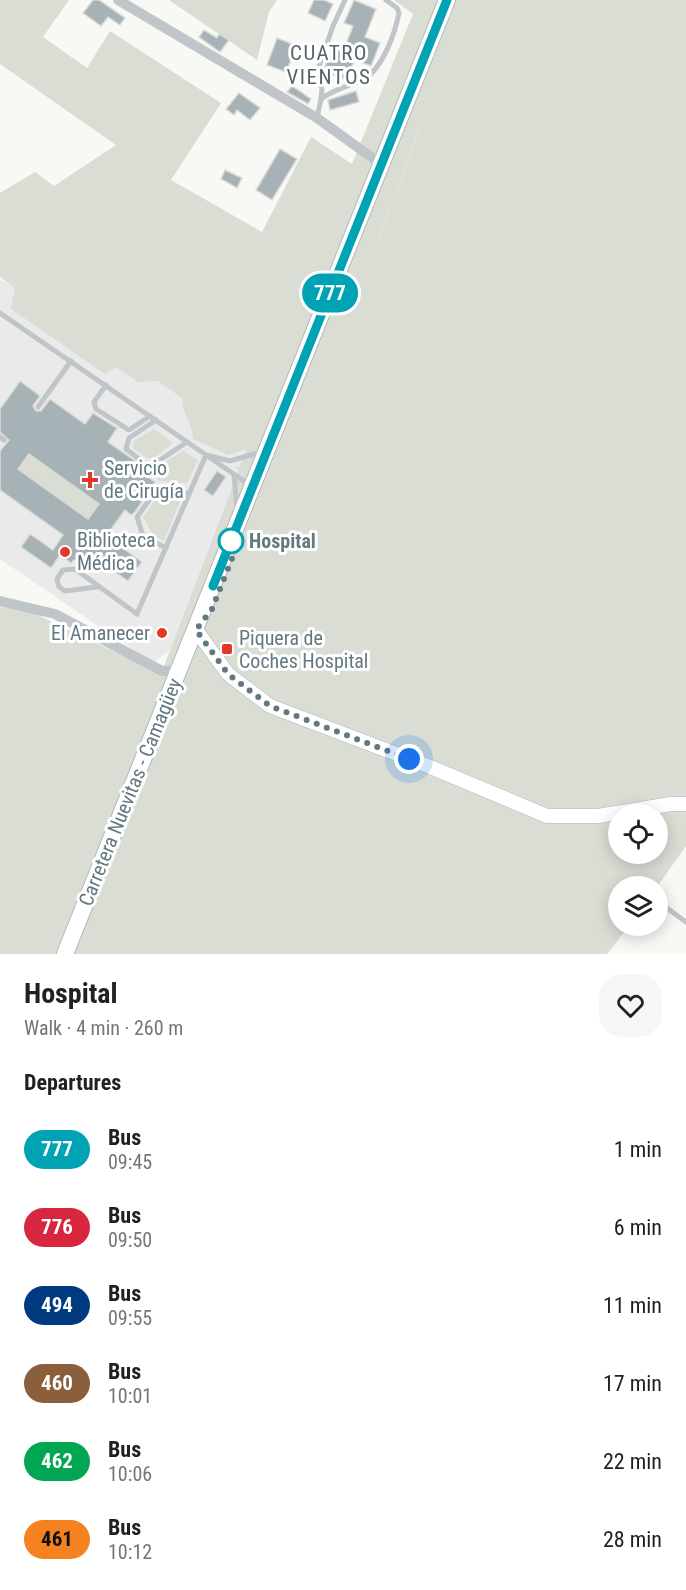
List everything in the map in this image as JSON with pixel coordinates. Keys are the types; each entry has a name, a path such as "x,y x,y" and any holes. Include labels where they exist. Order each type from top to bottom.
{"highway":[{"name":"Carretera Nuevitas - Camagüey","path":"65,954 447,0"}],"main road":[{"path":"196,630 228,674 270,706 428,766 547,816 598,816 671,804 686,804"}],"street":[{"path":"118,0 317,118 381,164"},
{"path":"0,601 56,614 162,671 171,671 181,665"}],"lane":[{"path":"317,118 322,89 316,75 333,26 345,0"},
{"path":"321,99 331,91 367,77 380,61 399,13 386,0"},
{"path":"0,312 252,487"},
{"path":"38,407 71,361"},
{"path":"106,385 94,402 96,409 123,429 129,430 153,418"},
{"path":"153,418 129,438 126,449 144,463 154,464 187,442"},
{"name":"Carretera Nuevitas - Camagüey","path":"228,567 277,441 280,419"},
{"path":"206,455 230,461 268,449"},
{"path":"97,587 65,591 59,587 57,579 60,572 71,568 137,614 206,455"},
{"path":"234,475 238,523"},
{"path":"166,548 143,536 137,517 157,489 175,488 189,494"},
{"path":"196,630 200,602 237,506"},
{"name":"Carretera Nuevitas - Camagüey","path":"196,630 212,609"},
{"path":"668,910 686,922"}],"shaded area":[{"path":"0,0 69,0 43,37 87,68 110,31 221,103 171,180 262,232 311,137 352,164 413,14 394,0 686,0 686,846 665,876 608,876 608,936 621,936 607,954 0,954 0,607 29,611 161,674 239,470 236,467 240,466 246,449 228,455 193,439 182,398 158,381 138,382 116,367 105,374 11,309 15,288 0,277 0,193 35,172 54,186 116,145 0,64","holes":["421,125 421,126 330,368"]},
{"path":"169,0 277,0 269,12 257,60"},
{"path":"0,279 16,288 151,290 247,448 174,647 153,663 0,559"},
{"path":"154,429 173,443 154,458 147,458 133,448 134,441"},
{"path":"25,451 107,509 105,512 97,506 90,516 96,525 14,466 21,465 28,456"},
{"path":"183,451 198,460 187,483 159,481 152,470"},
{"path":"171,493 179,495 180,501 164,541 153,535 143,517 158,496"}],"building":[{"path":"93,0 99,0 125,18 120,25 108,17 101,26 83,13"},
{"path":"314,0 324,0 333,4 325,21 308,13"},
{"path":"354,0 376,9 365,37 380,43 371,66 355,60 345,80 323,71 333,48 343,52 353,26 344,23"},
{"path":"204,30 217,38 219,34 229,40 220,52 199,37"},
{"path":"277,38 297,46 286,72 267,65"},
{"path":"292,86 311,99 308,104 287,92"},
{"path":"356,91 359,102 330,110 328,100"},
{"path":"239,93 260,108 250,120 237,110 234,115 226,109"},
{"path":"280,149 297,159 272,200 256,190"},
{"path":"225,170 242,178 237,188 221,179"},
{"path":"20,381 40,396 33,406 36,411 41,411 50,399 85,424 93,413 117,428 108,442 147,469 144,474 155,482 135,512 131,515 125,510 106,536 142,562 128,581 98,560 90,571 74,560 71,563 60,555 51,568 21,547 30,534 53,550 63,535 0,490 0,451 9,440 0,432 0,409","holes":["29,454 99,504 88,519 18,469"]},
{"path":"217,471 226,477 213,496 204,490"}],"bus line":[{"name":"777","path":"213,586 447,0"}],"place":[{"name":"Servicio de Cirugía","path":"90,480"},
{"name":"Hospital","path":"231,541"},
{"name":"Biblioteca Médica","path":"65,552"},
{"name":"El Amanecer","path":"162,633"},
{"name":"Piquera de Coches Hospital","path":"227,649"}],"district":[{"name":"CUATRO VIENTOS","path":"329,65"}],"route":[{"path":"231,541 237,546 212,609 196,630 228,674 270,706 409,759"}]}
